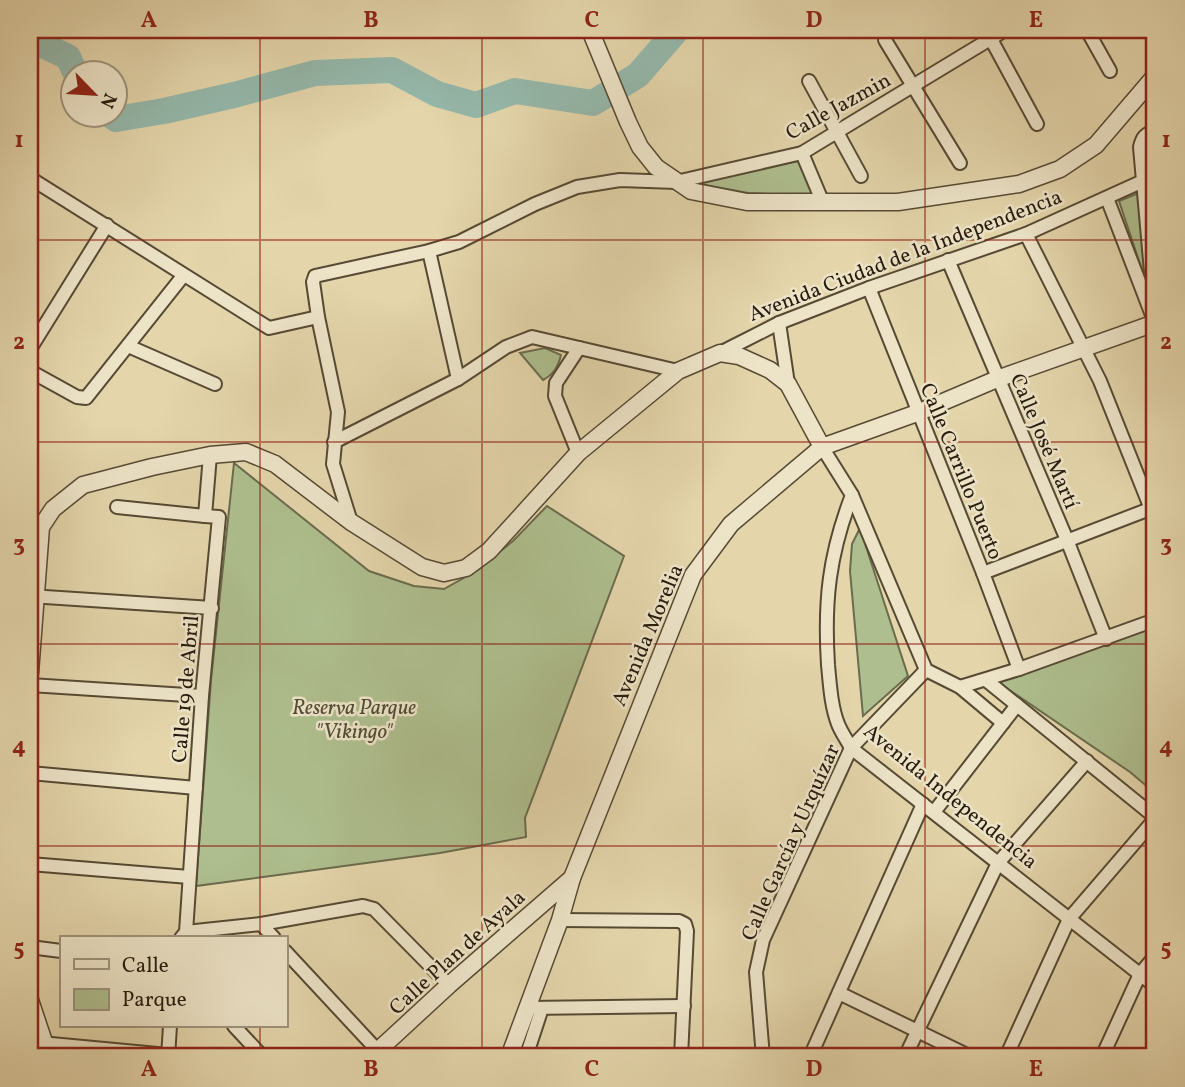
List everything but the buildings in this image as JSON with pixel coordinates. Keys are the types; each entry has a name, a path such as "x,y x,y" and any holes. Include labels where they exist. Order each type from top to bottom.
{"street":[{"path":"590,30 640,147 656,167 691,191 747,202 898,202 1019,184 1060,169 1096,145 1155,76"},
{"name":"Calle Jazmin","path":"318,317 313,282 315,276 459,242 577,187 621,180 676,182 802,153 913,85 989,34 1005,30"},
{"path":"1087,30 1110,71"},
{"path":"989,34 1037,124"},
{"path":"885,40 960,163"},
{"path":"809,81 862,176"},
{"path":"1150,306 1152,283 1140,147 1142,138 1149,132 1155,132"},
{"path":"802,153 823,203"},
{"path":"30,178 269,328 318,317 338,412 333,464 351,522"},
{"name":"Avenida Ciudad de la Independencia","path":"30,673 36,524 83,485 140,470 246,452 275,464 351,522 422,568 444,573 466,568 489,551 578,453 678,371 779,323 869,288 1026,234 1143,181"},
{"path":"1107,198 1155,323"},
{"path":"30,349 107,225"},
{"path":"983,573 1067,540 1154,512 1100,381 1026,234"},
{"path":"429,251 458,379"},
{"name":"Calle José Martí","path":"948,260 1106,639"},
{"path":"30,371 78,397 86,398 183,276"},
{"name":"Calle Carrillo Puerto","path":"869,288 1019,669"},
{"path":"779,323 788,384 852,495 926,670 960,687 1003,723"},
{"name":"Avenida Morelia","path":"509,1057 535,1008 572,878 693,575 731,524 822,447 917,413 998,379 1155,323"},
{"path":"334,442 458,379 506,347 532,337 678,371"},
{"path":"128,346 215,384"},
{"path":"578,453 555,396 556,383 579,348"},
{"path":"720,353 739,356 770,370 788,384"},
{"path":"117,507 205,516 210,456"},
{"name":"Avenida Independencia","path":"852,495 839,529 828,579 826,632 830,691 838,724 851,748 1155,986"},
{"name":"Calle 19 de Abril","path":"183,935 219,517 205,516"},
{"path":"32,596 212,608"},
{"path":"960,687 1019,669 1155,620"},
{"name":"Calle García y Urquízar","path":"763,1057 756,972 763,940 851,748 926,670"},
{"path":"986,680 1155,818 1069,919 1006,1057"},
{"path":"30,685 202,696"},
{"path":"810,1057 929,808 1017,705"},
{"path":"905,1057 998,863 1087,761"},
{"path":"30,773 196,788"},
{"path":"30,864 189,877"},
{"name":"Calle Plan de Ayala","path":"379,1055 449,985 572,878"},
{"path":"183,935 363,906 374,909 449,985"},
{"path":"560,920 679,921 685,924 687,931 681,1057"},
{"path":"261,924 272,936"},
{"path":"30,947 60,951"},
{"path":"287,953 379,1055"},
{"path":"1102,1057 1140,974 1155,956"},
{"path":"839,993 971,1057"},
{"path":"30,1000 41,1047 168,1056 170,1028"},
{"path":"526,1057 535,1008 684,1006"},
{"path":"235,1028 263,1057"}],"green space":[{"path":"802,160 815,196 748,193 695,183"},
{"path":"1141,192 1150,294 1119,201"},
{"path":"545,348 561,355 555,370 543,380 520,353"},
{"name":"Reserva Parque \"Vikingo\"","path":"234,463 369,571 414,586 444,589 476,571 513,541 547,506 624,556 525,818 526,837 440,853 196,886 211,680"},
{"path":"860,528 908,676 863,716 850,571 852,544"},
{"path":"1155,621 1155,793 1130,772 996,681"}],"waterway":[{"path":"130,117 234,95 315,73 392,70 437,94 476,105 515,91 593,103 638,75 677,30"},
{"path":"30,39 69,60"}]}
